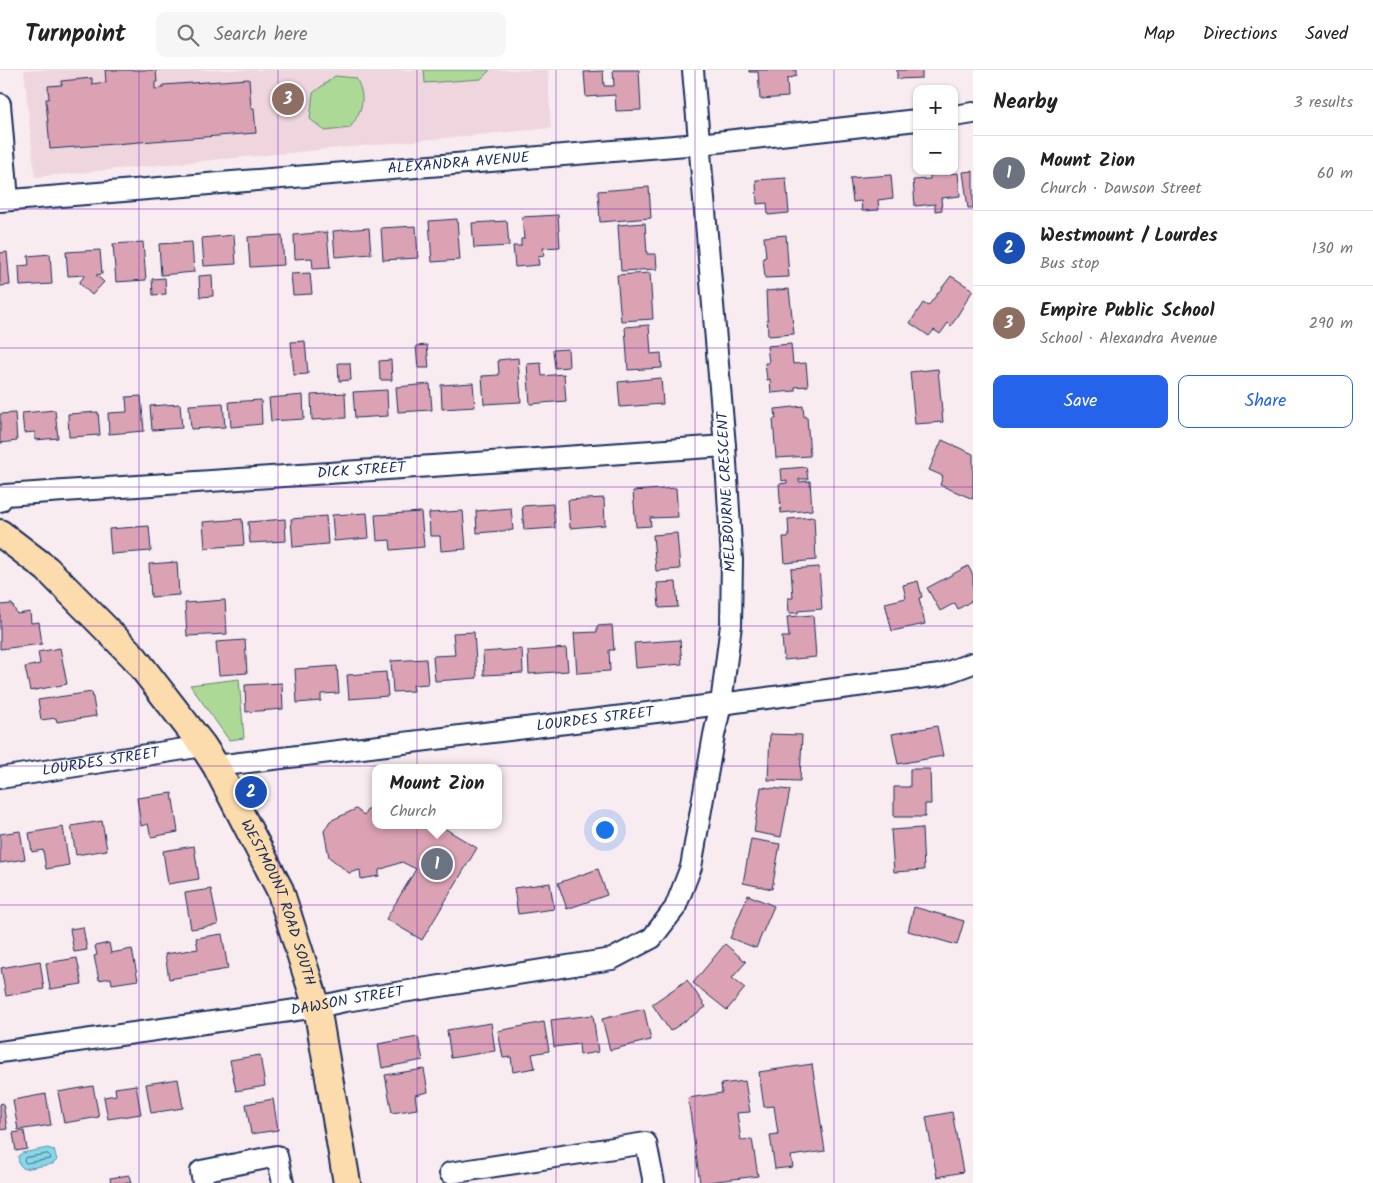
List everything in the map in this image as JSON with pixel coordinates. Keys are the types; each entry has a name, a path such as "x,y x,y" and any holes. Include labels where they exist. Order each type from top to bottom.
{"main road":[{"name":"WESTMOUNT ROAD SOUTH","path":"0,533 47,569 134,657 210,756 280,890 317,1007 347,1183"}],"street":[{"name":"MELBOURNE CRESCENT","path":"675,908 691,867 721,704 731,625 732,560 725,446 693,70"},
{"path":"0,104 4,200"},
{"path":"958,115 973,113"},
{"name":"ALEXANDRA AVENUE","path":"4,200 699,144 913,120"},
{"name":"DICK STREET","path":"0,501 5,495 725,446"},
{"name":"LOURDES STREET","path":"0,778 721,704 940,675 973,663"},
{"name":"DAWSON STREET","path":"0,1052 317,1007 612,959 652,938 675,908"},
{"path":"450,1173 646,1143 654,1183"},
{"path":"203,1183 201,1171 277,1156 282,1183"}],"shaded area":[{"path":"24,70 548,70 551,128 35,177"}],"green space":[{"path":"424,70 490,70 481,79 425,83"},
{"path":"335,76 356,78 361,92 362,104 358,116 350,128 325,131 310,119 313,93"},
{"path":"239,679 244,738 229,740 190,685"}],"water":[{"path":"48,1148 54,1150 57,1160 53,1164 24,1169 19,1164 18,1156 22,1153"}],"building":[{"path":"105,70 156,70 157,82 155,82 155,89 163,88 163,85 249,79 251,108 254,108 256,133 50,149 46,99 49,99 48,86 62,85 61,81 92,78 92,84 106,82"},
{"path":"613,70 639,70 641,110 616,111 615,95 586,97 584,72 603,71 604,86 614,86"},
{"path":"749,70 796,70 796,76 787,79 788,97 760,99 758,72 749,72"},
{"path":"897,70 922,70 922,78 897,79"},
{"path":"973,171 973,208 968,208 963,172"},
{"path":"958,173 960,196 941,198 942,210 935,211 935,204 915,206 913,180 930,179 930,175 958,175"},
{"path":"891,175 893,198 878,200 879,210 862,211 861,201 853,202 850,178"},
{"path":"786,178 789,213 768,215 767,203 757,204 756,180"},
{"path":"649,187 651,218 600,222 598,191"},
{"path":"558,215 560,247 543,248 544,256 538,257 539,265 515,267 513,246 521,246 521,239 524,239 522,217"},
{"path":"457,219 460,260 432,262 429,221"},
{"path":"507,221 509,246 474,248 472,223"},
{"path":"645,223 647,254 656,254 657,269 621,271 618,225"},
{"path":"416,226 418,258 383,260 381,228"},
{"path":"369,228 371,254 335,257 333,231"},
{"path":"327,232 330,268 313,269 312,258 295,259 294,235"},
{"path":"234,235 236,264 204,266 202,238"},
{"path":"282,235 284,265 250,267 248,237"},
{"path":"786,235 789,277 765,278 763,258 766,257 764,237"},
{"path":"143,242 146,280 116,282 113,244"},
{"path":"192,242 194,272 161,275 159,244"},
{"path":"100,250 102,274 96,275 104,282 92,295 79,283 85,275 68,276 66,252"},
{"path":"7,252 10,285 0,286 0,253"},
{"path":"50,254 52,284 20,286 19,266 29,265 28,256"},
{"path":"310,273 312,294 293,295 291,274"},
{"path":"650,273 653,319 621,321 617,275"},
{"path":"212,275 213,296 200,297 199,276"},
{"path":"951,276 973,290 951,326 948,323 940,334 934,330 929,336 910,323 923,303 928,306"},
{"path":"165,278 166,294 153,295 152,279"},
{"path":"789,289 794,334 768,336 766,291"},
{"path":"649,325 651,354 661,353 662,368 628,370 625,327"},
{"path":"305,341 308,374 294,375 291,342"},
{"path":"791,344 793,364 806,363 808,386 795,387 795,391 771,393 770,379 767,380 765,363 769,363 767,346"},
{"path":"427,345 429,368 418,368 416,346"},
{"path":"568,349 569,367 555,368 553,350"},
{"path":"518,358 521,402 484,404 482,376 499,375 498,360"},
{"path":"391,360 392,380 380,380 379,361"},
{"path":"338,363 350,363 351,380 339,381"},
{"path":"541,363 542,376 564,374 566,401 530,404 527,364"},
{"path":"938,369 943,422 915,424 910,372"},
{"path":"661,378 663,404 620,407 618,382"},
{"path":"473,383 475,407 442,409 441,385"},
{"path":"430,384 432,410 398,412 396,387"},
{"path":"387,390 388,416 355,418 353,392"},
{"path":"345,393 346,418 312,420 311,395"},
{"path":"303,395 304,419 271,421 269,398"},
{"path":"141,396 144,431 109,434 108,413 127,412 126,397"},
{"path":"261,400 262,424 231,427 229,402"},
{"path":"223,403 225,427 191,429 189,405"},
{"path":"180,404 182,428 152,430 150,406"},
{"path":"803,406 804,417 807,417 810,456 776,458 773,419 776,419 775,409"},
{"path":"55,410 58,438 35,440 35,432 24,433 22,413"},
{"path":"98,412 100,435 69,437 68,414"},
{"path":"15,413 17,441 0,443 0,414"},
{"path":"942,440 973,454 973,499 940,485 943,476 929,470"},
{"path":"806,467 808,479 799,479 799,482 810,481 812,510 781,513 779,484 787,483 787,480 782,481 781,469"},
{"path":"676,488 678,517 650,518 651,526 636,527 633,491"},
{"path":"604,498 605,525 570,528 568,500"},
{"path":"553,504 555,528 524,530 522,506"},
{"path":"511,508 513,530 477,533 476,511"},
{"path":"463,511 466,549 441,551 440,536 430,536 429,513"},
{"path":"421,512 424,547 391,550 390,540 377,541 375,515"},
{"path":"367,513 369,538 334,541 332,515"},
{"path":"326,516 328,544 293,547 291,519"},
{"path":"814,517 816,560 785,563 783,537 789,537 788,519"},
{"path":"242,519 244,545 205,548 203,522"},
{"path":"285,519 286,541 250,543 248,522"},
{"path":"149,526 151,551 111,554 109,529"},
{"path":"677,533 680,569 656,571 653,535"},
{"path":"177,562 179,595 151,597 149,564"},
{"path":"968,566 973,575 973,600 958,609 955,603 940,611 927,588"},
{"path":"819,567 822,609 789,613 788,598 793,598 791,569"},
{"path":"918,581 922,597 919,598 925,624 892,631 885,603 906,598 903,585"},
{"path":"676,582 678,607 659,608 657,583"},
{"path":"225,600 227,634 187,636 185,603"},
{"path":"12,604 17,614 30,612 31,623 39,622 42,644 0,649 0,605"},
{"path":"813,615 816,657 784,660 782,637 789,637 787,617"},
{"path":"612,625 614,650 609,650 610,671 577,673 574,633 597,632 597,626"},
{"path":"474,632 477,678 435,681 433,656 455,655 453,633"},
{"path":"245,640 247,673 219,675 216,642"},
{"path":"680,640 682,664 636,668 634,643"},
{"path":"60,648 67,684 30,691 25,667 40,664 38,652"},
{"path":"566,648 568,671 529,674 528,651"},
{"path":"522,649 523,673 484,675 483,652"},
{"path":"426,659 428,684 413,685 414,691 393,692 391,661"},
{"path":"337,666 339,693 321,694 321,701 297,703 295,669"},
{"path":"386,672 388,696 349,699 347,675"},
{"path":"282,683 283,709 246,712 245,685"},
{"path":"92,692 96,716 57,722 56,718 41,720 38,700"},
{"path":"937,726 943,756 898,764 892,734"},
{"path":"770,734 802,735 800,781 768,780"},
{"path":"910,769 930,769 931,804 925,804 925,817 894,817 894,787 910,787"},
{"path":"761,787 790,790 781,837 754,832"},
{"path":"172,793 178,832 151,837 148,824 141,826 137,798"},
{"path":"372,803 372,829 446,829 477,848 422,940 386,919 416,869 402,862 379,870 379,876 361,879 360,870 349,873 329,857 324,831 330,821 356,809 364,815"},
{"path":"102,821 107,850 76,855 71,826"},
{"path":"63,827 69,865 46,869 43,850 32,852 29,833"},
{"path":"922,828 924,870 894,872 891,830"},
{"path":"20,831 25,859 0,863 0,834"},
{"path":"751,839 780,844 772,889 743,883"},
{"path":"194,846 199,879 168,884 163,851"},
{"path":"598,869 607,895 567,909 558,883"},
{"path":"550,883 554,909 518,914 514,888"},
{"path":"211,889 218,925 191,929 185,893"},
{"path":"748,895 774,906 756,948 730,938"},
{"path":"914,907 964,921 957,945 908,931"},
{"path":"83,927 87,950 74,952 70,929"},
{"path":"222,934 228,969 169,979 165,954 198,949 196,938"},
{"path":"109,943 111,953 132,949 138,980 112,984 111,978 99,980 94,956 97,955 95,946"},
{"path":"725,944 746,962 732,978 745,988 727,1010 693,983"},
{"path":"77,958 82,984 50,989 46,963"},
{"path":"40,961 44,989 6,996 1,968"},
{"path":"687,980 706,1007 670,1031 652,1004"},
{"path":"644,1009 651,1040 610,1050 602,1019"},
{"path":"593,1015 598,1052 580,1055 579,1044 554,1047 551,1020"},
{"path":"544,1022 549,1051 532,1054 535,1068 513,1072 511,1057 503,1058 498,1031"},
{"path":"491,1023 495,1051 451,1058 447,1030"},
{"path":"418,1037 423,1060 382,1068 378,1044"},
{"path":"260,1055 265,1086 236,1091 230,1060"},
{"path":"812,1064 825,1151 791,1156 793,1167 775,1169 770,1135 778,1134 774,1106 764,1107 759,1072"},
{"path":"424,1069 428,1092 415,1095 417,1109 392,1113 385,1075"},
{"path":"178,1079 183,1108 151,1113 146,1084"},
{"path":"745,1081 750,1112 737,1113 741,1140 752,1139 758,1176 700,1183 688,1098 722,1093 721,1084"},
{"path":"136,1085 141,1114 108,1119 104,1097 116,1095 115,1088"},
{"path":"93,1086 99,1117 64,1123 58,1092"},
{"path":"46,1094 51,1125 18,1130 13,1100"},
{"path":"273,1099 278,1130 251,1134 246,1104"},
{"path":"3,1103 7,1129 0,1130 0,1104"},
{"path":"952,1112 963,1172 937,1177 926,1117"},
{"path":"24,1131 27,1149 16,1151 13,1133"},
{"path":"129,1175 131,1183 111,1183 110,1178"}],"place":[{"name":"Empire Public School","path":"288,99"},
{"name":"Westmount / Lourdes","path":"251,792"},
{"name":"Mount Zion","path":"437,864"}]}
